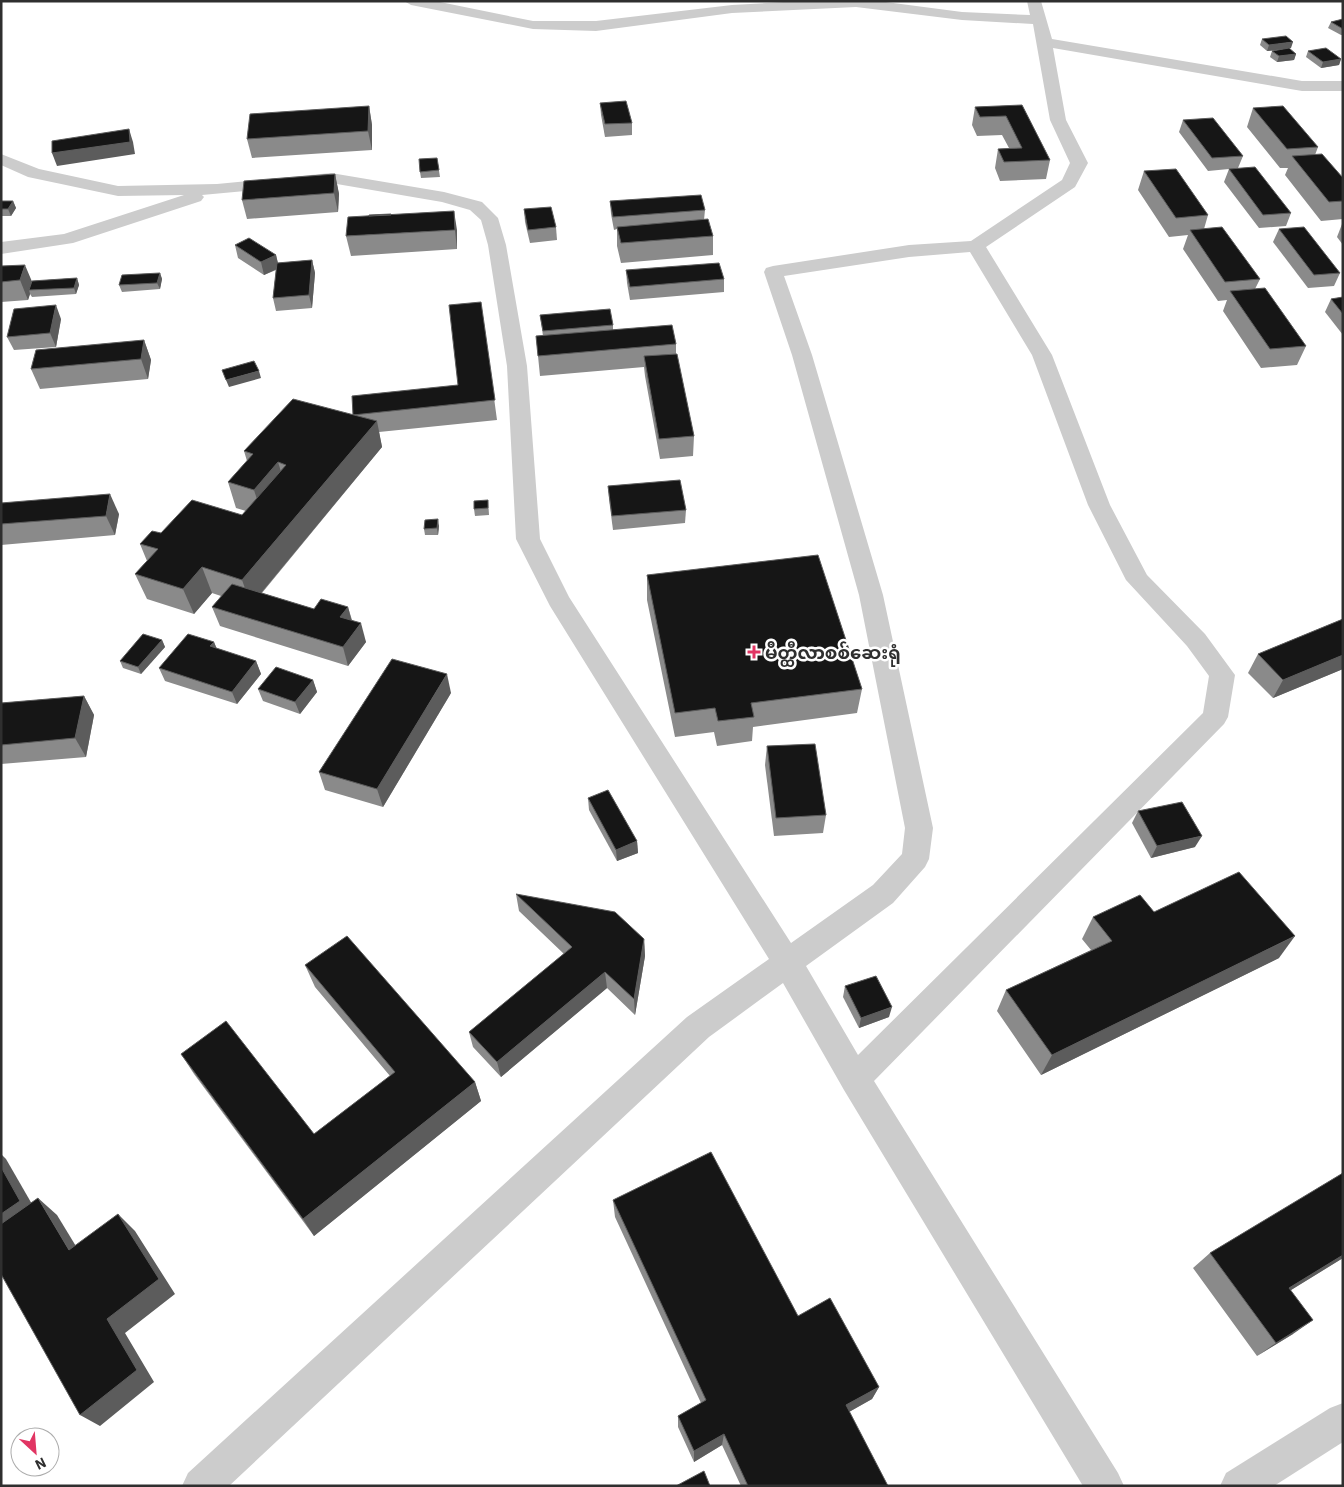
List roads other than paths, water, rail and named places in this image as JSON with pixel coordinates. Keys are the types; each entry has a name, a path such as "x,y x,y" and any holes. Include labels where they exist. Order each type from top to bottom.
{"street":[{"path":"411,1 533,25 596,26 732,9 856,3 962,16 1040,20"},
{"path":"201,1486 698,1027 883,894 915,859 919,828 872,595 802,355 773,272 909,251 976,246 1069,183 1079,162 1058,120 1045,55 1045,42 1034,1"},
{"path":"1045,42 1302,86 1343,86"},
{"path":"1,159 34,173 118,191 217,189 331,178 444,197 476,206 489,218 497,245 517,366 528,539 558,600 787,962 855,1079 1105,1486"},
{"path":"1,248 67,239 217,189"},
{"path":"855,1079 1215,716 1222,675 1196,640 1138,580 1099,505 1042,355 976,246"},
{"path":"1239,1486 1343,1421"}],"place":[{"name":"မိတ္ထီလာစစ်ဆေးရုံ","path":"754,652"}]}
